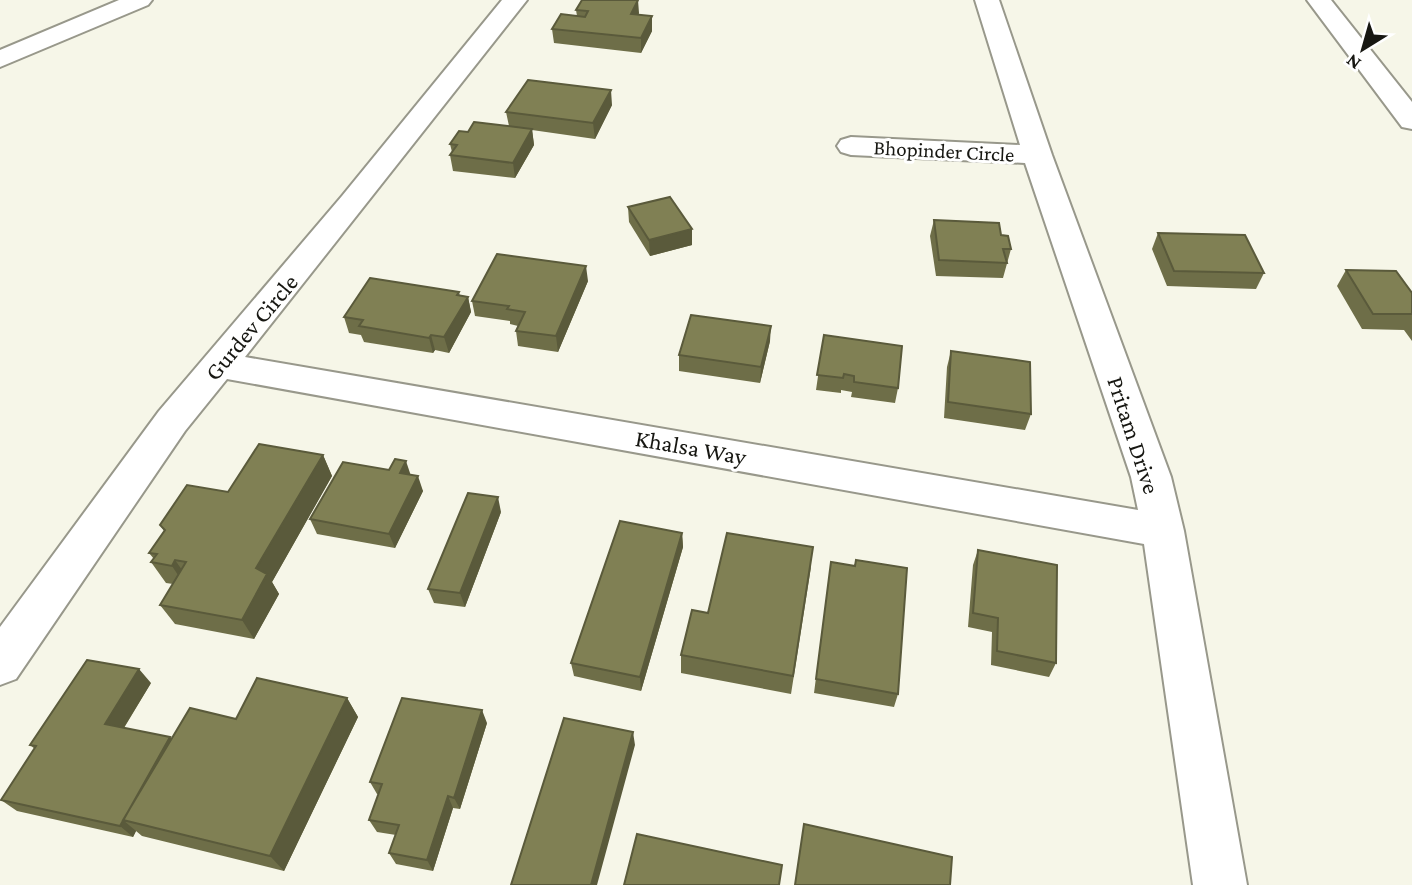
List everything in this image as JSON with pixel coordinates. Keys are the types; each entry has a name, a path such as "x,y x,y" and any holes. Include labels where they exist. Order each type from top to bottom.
{"street":[{"path":"0,59 140,0"},
{"name":"Gurdev Circle","path":"0,664 172,421 515,0"},
{"name":"Pritam Drive","path":"987,0 1037,155 1150,477 1163,531 1220,885"},
{"path":"1319,0 1412,121"},
{"name":"Bhopinder Circle","path":"851,146 1037,155"},
{"name":"Khalsa Way","path":"219,365 1163,531"}],"building":[{"path":"582,0 638,0 631,14 652,16 641,38 552,29 561,14 585,17 588,11 576,10"},
{"path":"528,80 611,90 593,123 506,112"},
{"path":"474,122 532,129 513,163 450,155 457,145 450,144 459,131 468,132"},
{"path":"670,197 692,229 649,240 628,207"},
{"path":"934,220 999,223 1001,235 1008,236 1011,249 1003,249 1007,263 939,260"},
{"path":"1158,233 1245,235 1264,273 1174,271"},
{"path":"497,254 586,266 556,336 516,331 525,312 507,309 509,306 472,301"},
{"path":"1346,270 1396,271 1412,293 1412,314 1373,314"},
{"path":"370,278 459,292 457,295 468,297 444,337 431,335 429,338 359,326 363,320 344,317"},
{"path":"691,315 771,326 761,367 679,355"},
{"path":"824,335 902,346 898,388 854,382 854,376 844,374 843,378 817,375"},
{"path":"951,351 1030,362 1031,414 948,402"},
{"path":"259,444 323,455 256,568 267,574 242,620 160,605 186,562 175,560 172,566 151,562 157,554 149,553 165,530 160,525 187,485 228,492"},
{"path":"395,459 406,461 400,473 418,476 389,534 310,519 343,462 389,470"},
{"path":"468,493 498,497 460,593 428,589"},
{"path":"620,521 682,533 640,677 571,663"},
{"path":"727,533 813,547 793,676 681,655 692,610 708,613"},
{"path":"978,550 1057,565 1056,663 997,651 998,618 973,613"},
{"path":"856,560 907,568 898,694 816,679 831,562 855,566"},
{"path":"87,660 139,669 105,724 170,737 120,826 1,800 36,746 30,745"},
{"path":"257,678 347,698 270,856 123,820 190,708 236,719"},
{"path":"402,698 482,710 454,798 448,796 427,860 389,853 399,825 369,820 382,784 370,782"},
{"path":"564,718 633,732 591,885 511,885"},
{"path":"804,824 952,857 950,885 795,885"},
{"path":"637,834 782,865 779,885 624,885"}]}
